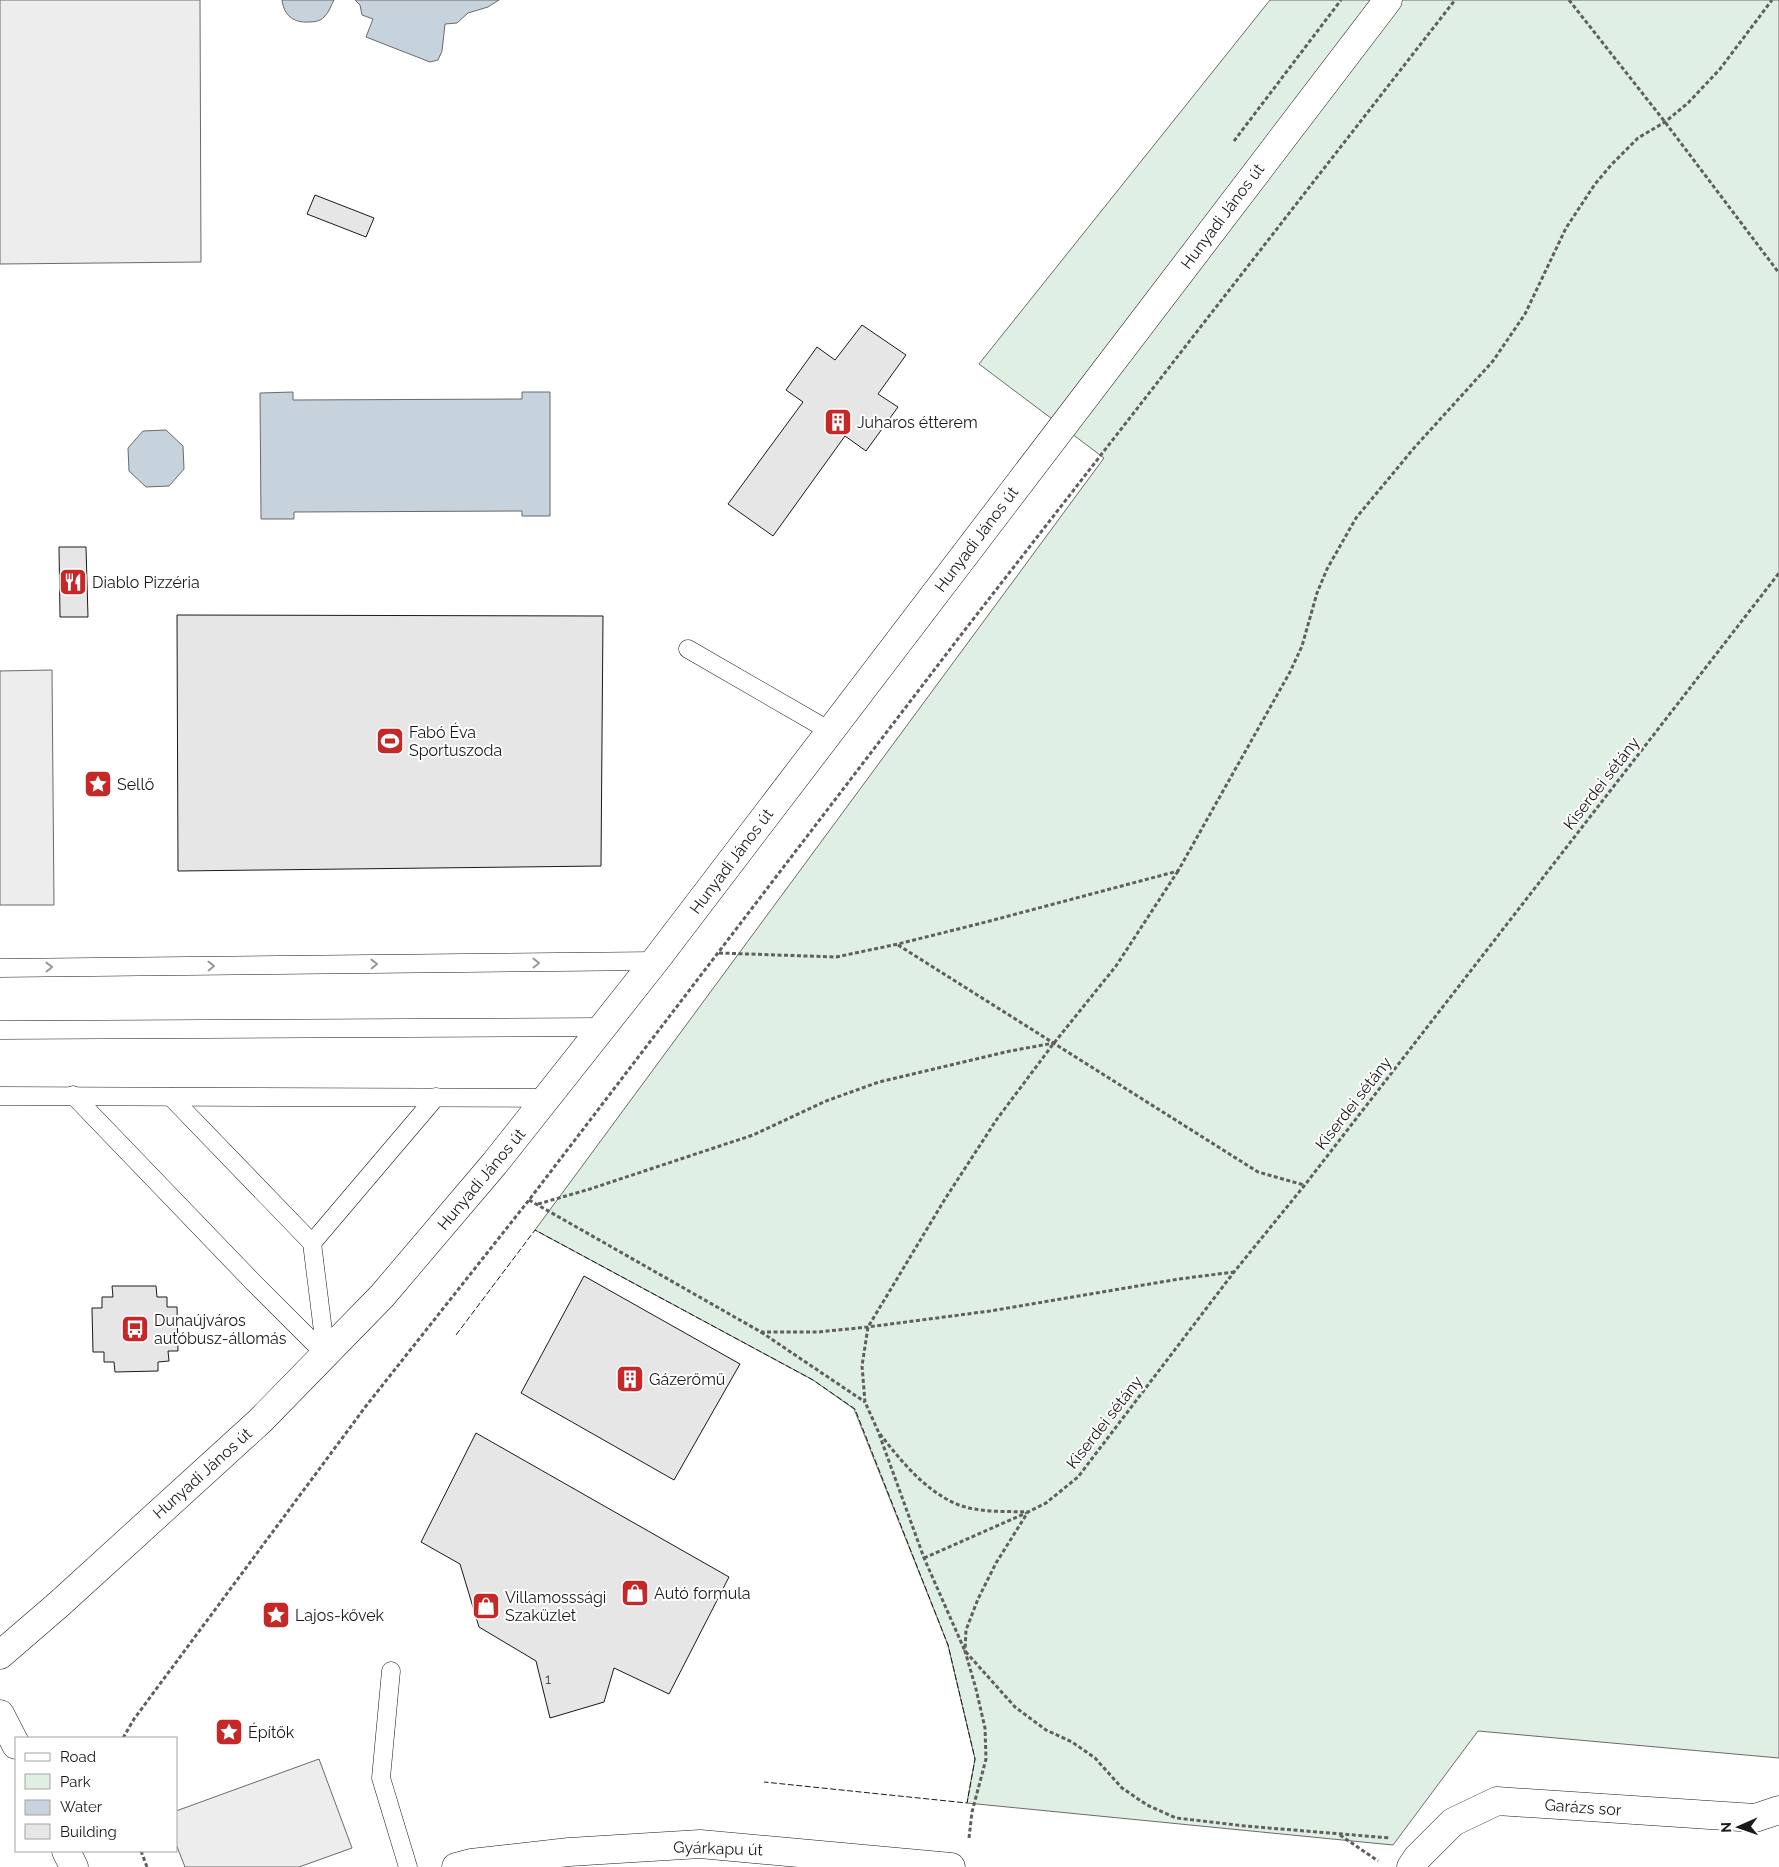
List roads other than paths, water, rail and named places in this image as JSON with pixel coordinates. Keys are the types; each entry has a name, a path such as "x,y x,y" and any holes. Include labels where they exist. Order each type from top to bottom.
{"street":[{"name":"Hunyadi János út","path":"0,1656 260,1420 326,1355 382,1296 495,1163 655,961 1388,0"},
{"path":"0,1714 15,1743"},
{"name":"Garázs sor","path":"1411,1867 1453,1822 1497,1801 1755,1818 1779,1810"},
{"name":"Gyárkapu út","path":"456,1867 471,1863 569,1852 700,1844 951,1867"},
{"path":"66,1852 74,1867"}],"lane":[{"path":"688,649 830,731"},
{"path":"0,968 655,961"},
{"path":"0,1030 604,1027"},
{"path":"73,1095 326,1355"},
{"path":"0,1096 548,1098"},
{"path":"171,1097 312,1242 326,1355"},
{"path":"312,1242 436,1097"},
{"path":"391,1671 381,1778 408,1867"}],"water":[{"path":"282,0 334,0 323,18 317,21 304,22 294,20 287,14"},
{"path":"355,0 499,0 488,7 468,13 457,23 445,24 442,51 438,60 430,62 366,37 373,19 362,15 360,5"},
{"path":"293,392 293,400 522,399 522,392 550,392 550,516 522,516 522,511 294,512 294,519 261,519 260,393"},
{"path":"166,430 183,446 184,469 169,486 146,487 129,471 128,448 143,431"}],"place":[{"name":"Juharos étterem","path":"838,422"},
{"name":"Diablo Pizzéria","path":"73,582"},
{"name":"Fabó Éva Sportuszoda","path":"390,741"},
{"name":"Sellő","path":"98,784"},
{"name":"Dunaújváros autóbusz-állomás","path":"135,1329"},
{"name":"Gázerőmű","path":"630,1379"},
{"name":"Autó formula","path":"635,1593"},
{"name":"Villamosssági Szaküzlet","path":"486,1606"},
{"name":"Lajos-kővek","path":"276,1615"},
{"name":"Építők","path":"229,1732"}]}
